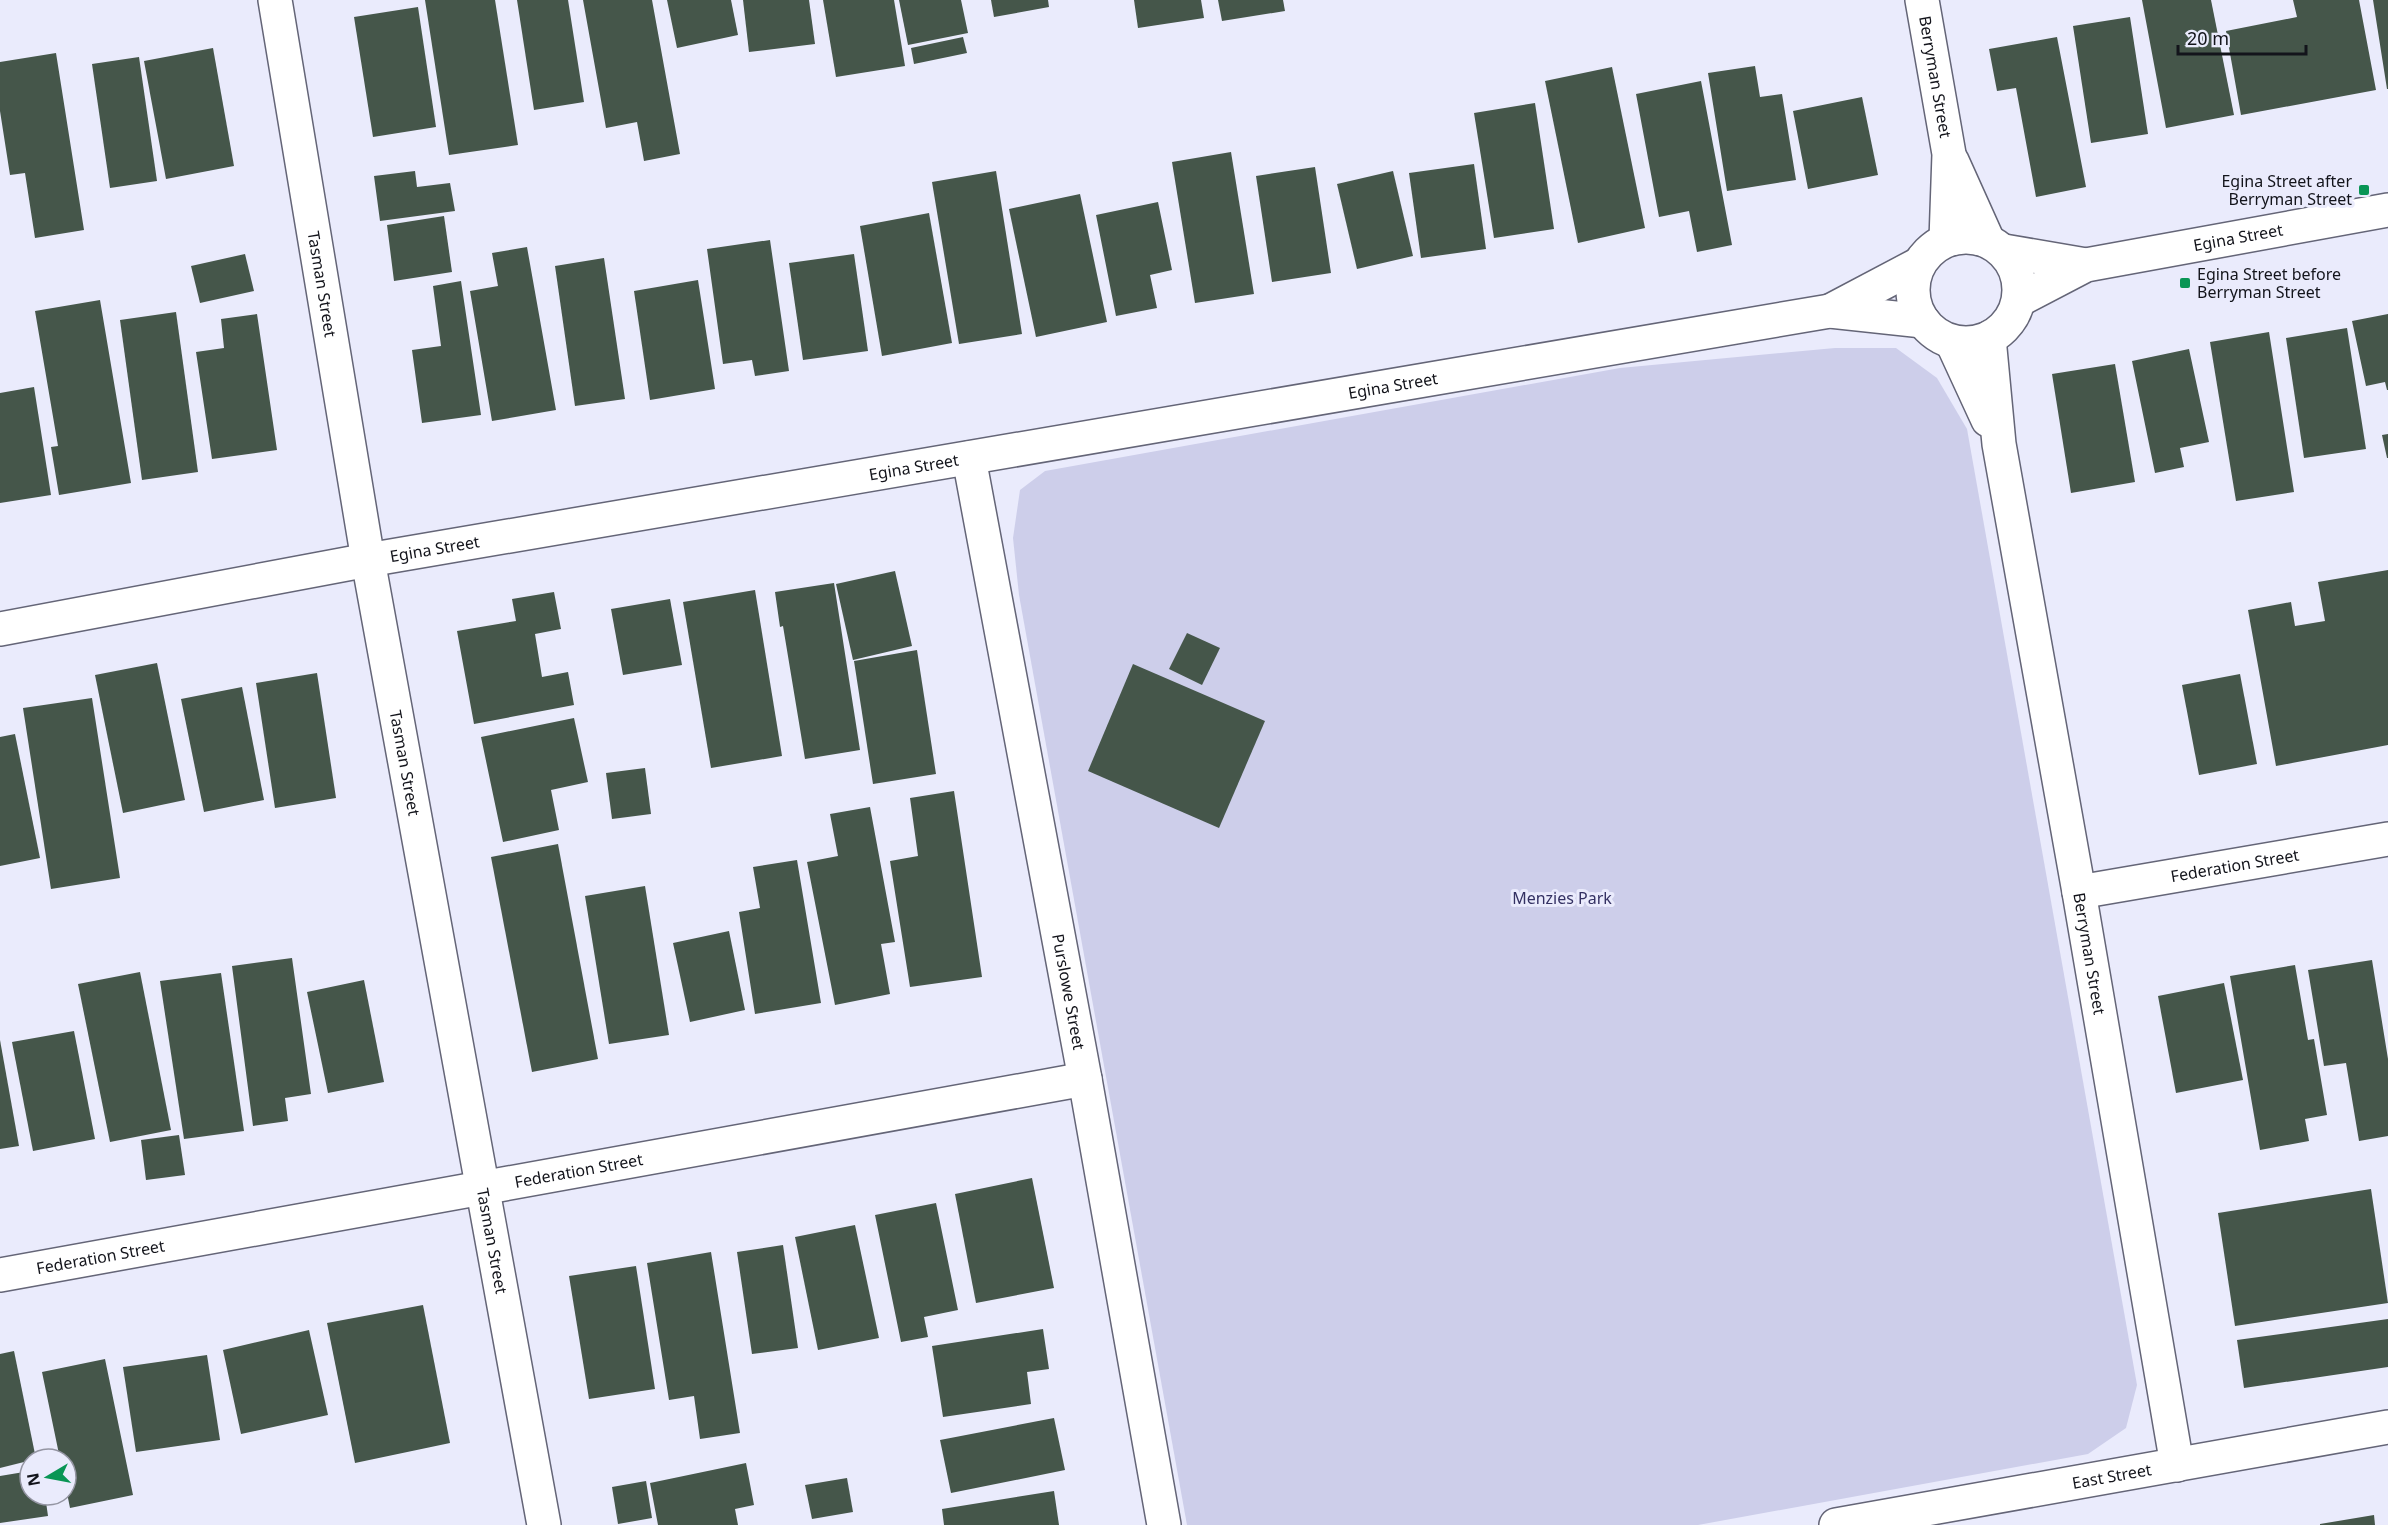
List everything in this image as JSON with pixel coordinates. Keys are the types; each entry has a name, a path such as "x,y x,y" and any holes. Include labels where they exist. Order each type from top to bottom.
{"street":[{"name":"Tasman Street","path":"274,0 368,560 544,1525"},
{"name":"Berryman Street","path":"1922,0 1949,154 1947,240"},
{"name":"Berryman Street","path":"1949,154 1996,246 2014,266 2019,282 2019,300"},
{"name":"Egina Street","path":"2019,300 2086,265 2388,210"},
{"path":"1996,246 1960,236 1947,240 1931,250 1919,264 1914,278 1913,293 1916,308 1923,321 1936,334 1952,342 1971,343 1989,338 2003,329 2013,316 2019,300"},
{"name":"Egina Street","path":"1996,246 2086,265"},
{"name":"Egina Street","path":"1830,311 1919,264"},
{"name":"Egina Street","path":"0,629 368,560 1830,311 1923,321"},
{"name":"Berryman Street","path":"1989,338 1999,444 2177,1464"},
{"name":"Berryman Street","path":"1952,342 1999,444"},
{"name":"Purslowe Street","path":"969,458 1085,1080 1164,1525"},
{"name":"Federation Street","path":"2079,892 2388,838"},
{"name":"Federation Street","path":"0,1275 1085,1080"},
{"name":"East Street","path":"1836,1525 2388,1427"}],"green space":[{"name":"Menzies Park","path":"1835,348 1896,348 1937,378 1967,429 2137,1385 2126,1428 2088,1454 1698,1525 1187,1525 1019,595 1013,538 1020,490 1045,471 1620,368"}],"building":[{"path":"425,0 495,0 518,145 449,155"},
{"path":"517,0 568,0 584,102 534,110"},
{"path":"583,0 652,0 680,154 644,161 637,122 606,128"},
{"path":"667,0 731,0 738,35 677,48"},
{"path":"743,0 809,0 815,44 749,52"},
{"path":"823,0 894,0 905,66 836,77"},
{"path":"899,0 961,0 968,33 908,45"},
{"path":"991,0 1048,0 1049,7 994,17"},
{"path":"1134,0 1201,0 1204,18 1138,28"},
{"path":"1218,0 1283,0 1285,11 1222,21"},
{"path":"2142,0 2211,0 2234,115 2166,128"},
{"path":"2293,0 2359,0 2376,90 2241,115 2226,31 2297,17"},
{"path":"2373,0 2388,0 2388,89 2387,89"},
{"path":"418,7 436,127 373,137 354,17"},
{"path":"2130,17 2148,134 2091,143 2073,26"},
{"path":"963,37 967,53 914,64 911,48"},
{"path":"2057,37 2086,187 2036,197 2016,88 1997,91 1989,49"},
{"path":"213,48 234,166 166,179 144,61"},
{"path":"56,53 84,230 35,238 25,173 10,175 0,111 0,62"},
{"path":"139,57 157,181 110,188 92,64"},
{"path":"1755,66 1760,97 1782,94 1796,180 1727,191 1708,73"},
{"path":"1612,67 1645,228 1578,243 1545,81"},
{"path":"1701,81 1732,245 1697,252 1689,211 1659,217 1636,94"},
{"path":"1862,97 1878,175 1808,189 1793,111"},
{"path":"1535,103 1554,229 1494,238 1474,113"},
{"path":"1231,152 1254,294 1195,303 1172,162"},
{"path":"1474,164 1486,249 1421,258 1409,173"},
{"path":"1315,167 1331,273 1272,282 1256,176"},
{"path":"415,171 417,187 450,183 455,211 380,221 374,176"},
{"path":"996,171 1022,334 959,344 932,182"},
{"path":"1393,171 1413,256 1357,269 1337,184"},
{"path":"1080,194 1107,322 1036,337 1009,209"},
{"path":"1158,202 1172,270 1150,275 1157,308 1116,316 1096,215"},
{"path":"929,213 952,343 882,356 860,226"},
{"path":"444,216 452,272 394,281 387,225"},
{"path":"770,240 789,371 755,376 752,360 723,364 707,249"},
{"path":"527,247 556,410 492,421 470,291 498,286 492,253"},
{"path":"245,254 254,291 200,303 191,266"},
{"path":"854,254 868,351 803,360 789,263"},
{"path":"604,258 625,399 575,406 555,266"},
{"path":"698,280 715,389 650,400 634,291"},
{"path":"461,281 481,415 422,423 412,350 441,346 433,286"},
{"path":"100,300 131,483 59,495 51,447 58,446 35,311"},
{"path":"176,312 198,472 142,480 120,320"},
{"path":"257,314 277,450 212,459 196,352 224,348 221,319"},
{"path":"2388,314 2387,390 2385,382 2366,386 2352,321"},
{"path":"2347,328 2366,449 2304,458 2286,338"},
{"path":"2269,332 2294,492 2236,501 2210,342"},
{"path":"2189,349 2209,442 2180,448 2184,467 2155,473 2132,361"},
{"path":"2115,364 2135,482 2071,493 2052,374"},
{"path":"34,387 51,495 0,503 0,393"},
{"path":"2388,434 2388,458 2387,458 2382,435"},
{"path":"2388,570 2388,745 2276,766 2248,610 2291,602 2295,626 2325,621 2318,582"},
{"path":"895,571 912,646 853,660 836,584"},
{"path":"834,583 860,750 805,759 783,626 780,627 775,592"},
{"path":"755,590 782,756 711,768 683,602"},
{"path":"554,592 561,629 535,634 542,677 568,672 574,705 474,724 457,631 516,621 512,599"},
{"path":"670,599 682,665 623,675 611,609"},
{"path":"1187,633 1220,648 1202,685 1169,669"},
{"path":"917,650 936,774 873,784 854,661"},
{"path":"157,663 185,800 123,813 95,675"},
{"path":"1133,664 1265,721 1219,828 1088,771"},
{"path":"317,673 336,798 275,808 256,683"},
{"path":"2240,674 2257,764 2199,775 2182,685"},
{"path":"242,687 264,800 204,812 181,699"},
{"path":"92,698 120,878 51,889 23,708"},
{"path":"574,718 588,782 551,790 559,830 503,842 481,737"},
{"path":"15,734 40,858 0,866 0,737"},
{"path":"645,768 651,814 612,819 606,773"},
{"path":"954,791 982,977 910,987 890,861 918,856 910,798"},
{"path":"870,807 895,942 881,944 890,994 835,1005 807,862 838,856 830,814"},
{"path":"558,844 598,1059 532,1072 491,857"},
{"path":"797,860 821,1003 755,1014 739,912 760,908 753,867"},
{"path":"645,886 669,1035 609,1044 585,896"},
{"path":"729,931 745,1010 690,1022 673,943"},
{"path":"292,958 311,1094 285,1098 288,1121 253,1126 232,966"},
{"path":"2372,960 2388,1059 2388,1136 2359,1141 2346,1063 2324,1066 2308,970"},
{"path":"2295,965 2308,1040 2314,1039 2327,1115 2305,1119 2309,1141 2260,1150 2230,976"},
{"path":"140,972 171,1130 110,1142 78,984"},
{"path":"221,973 244,1131 184,1139 160,981"},
{"path":"364,980 384,1082 328,1093 307,992"},
{"path":"2224,983 2243,1080 2176,1093 2158,996"},
{"path":"74,1031 95,1139 33,1151 12,1042"},
{"path":"0,1040 19,1146 0,1149"},
{"path":"179,1135 185,1175 146,1180 141,1140"},
{"path":"1032,1178 1054,1288 976,1303 955,1194"},
{"path":"2371,1189 2388,1303 2235,1326 2218,1213"},
{"path":"936,1203 958,1310 924,1317 928,1337 901,1342 875,1215"},
{"path":"855,1225 879,1338 818,1350 795,1237"},
{"path":"783,1245 798,1348 752,1354 737,1252"},
{"path":"711,1252 740,1433 700,1439 694,1396 669,1400 647,1263"},
{"path":"636,1266 655,1389 589,1399 569,1276"},
{"path":"423,1305 450,1443 355,1463 327,1323"},
{"path":"2388,1319 2388,1367 2244,1388 2237,1340"},
{"path":"1043,1329 1049,1369 1027,1372 1031,1404 943,1417 932,1346"},
{"path":"309,1330 328,1415 241,1434 223,1350"},
{"path":"14,1351 34,1447 18,1447 18,1464 0,1468 0,1354"},
{"path":"207,1355 220,1440 136,1452 123,1367"},
{"path":"105,1359 133,1495 78,1506 78,1447 58,1447 42,1372"},
{"path":"1054,1418 1065,1470 951,1493 940,1440"},
{"path":"746,1463 754,1505 735,1509 738,1525 658,1525 650,1483"},
{"path":"18,1473 18,1507 47,1507 48,1516 0,1523 0,1476"},
{"path":"847,1478 853,1512 812,1519 805,1485"},
{"path":"646,1481 652,1518 618,1524 612,1487"},
{"path":"1054,1491 1059,1525 944,1525 942,1509"},
{"path":"2374,1515 2375,1525 2320,1525 2320,1524"}],"place":[{"name":"Egina Street after Berryman Street","path":"2364,190"},
{"name":"Egina Street before Berryman Street","path":"2185,283"}]}
